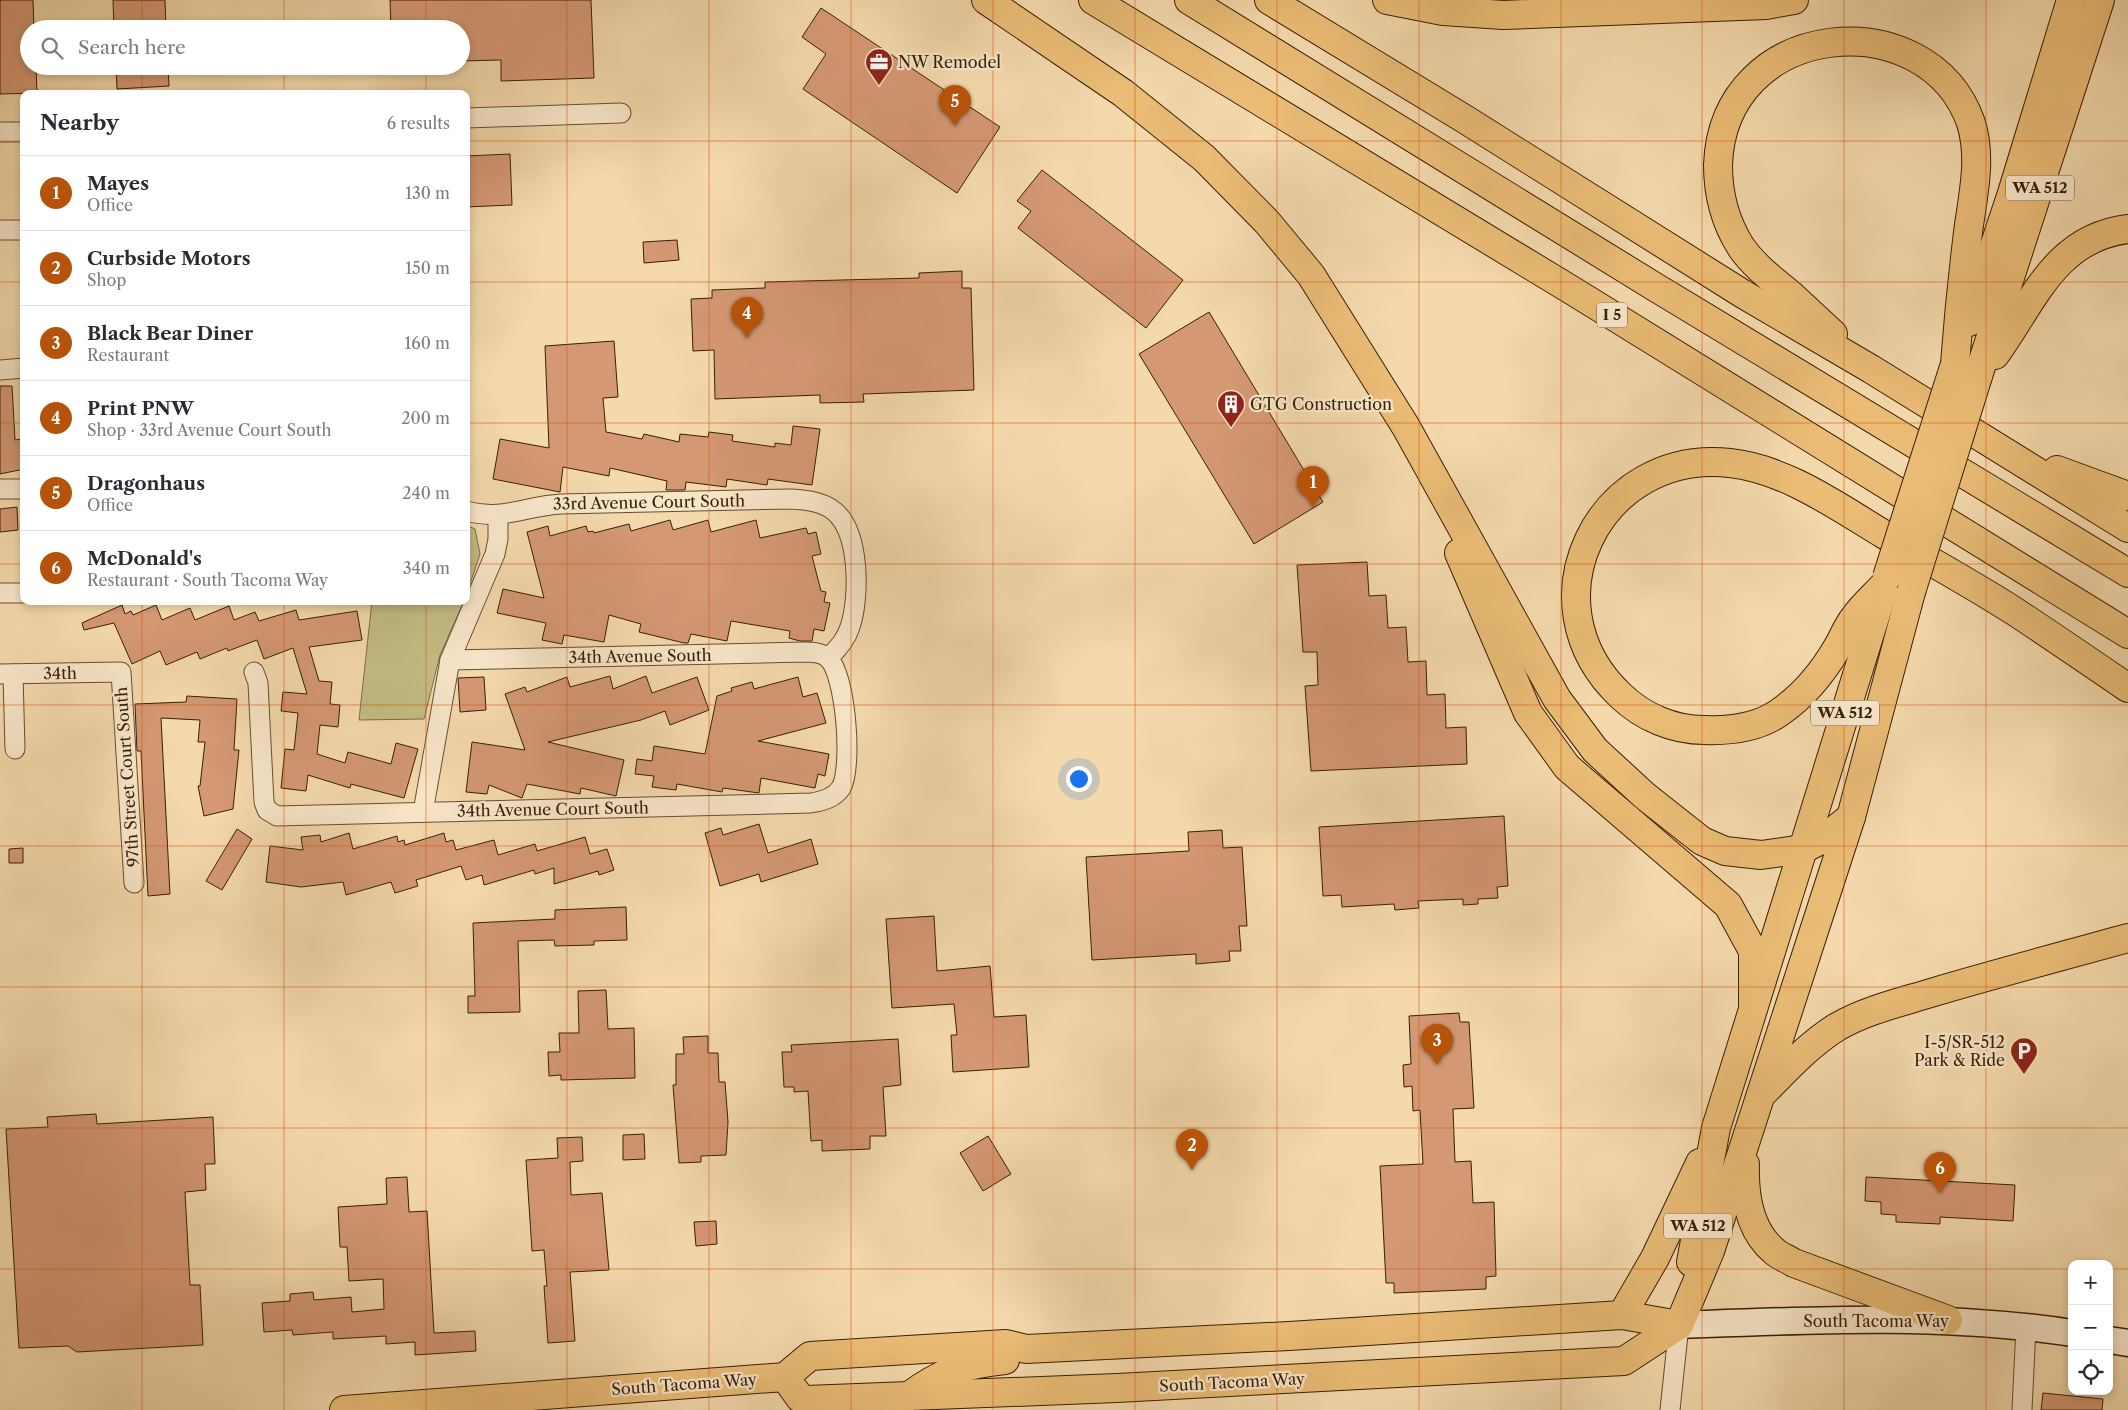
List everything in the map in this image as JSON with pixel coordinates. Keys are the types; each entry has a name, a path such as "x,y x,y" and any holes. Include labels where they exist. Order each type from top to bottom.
{"main road":[{"path":"986,0 1123,93 1204,158 1268,222 1311,276 1406,427 1557,700 1595,750 1645,796 1702,841 1725,851 1762,855 1803,849 1825,838 1851,817"},
{"name":"I 5","path":"1093,0 1574,291 2128,634"},
{"path":"1189,0 1647,282 2128,573"},
{"path":"1270,0 1472,123 1743,294 1871,369 2128,528"},
{"path":"1387,0 1443,11 1512,15 1766,5 1794,0"},
{"name":"WA 512","path":"1679,1325 1710,1251 1851,817 1912,592 2012,193 2071,0"},
{"name":"WA 512","path":"1679,1325 1716,1128 1886,581 1967,370 2100,0"},
{"path":"1871,369 1748,255 1729,224 1720,191 1718,164 1722,135 1731,111 1744,88 1758,72 1784,54 1810,43 1832,38 1874,39 1895,45 1914,54 1931,66 1948,83 1963,104 1970,121 1975,140 1976,165 1962,277 1967,370"},
{"path":"1967,370 2006,340 2044,278 2058,264 2074,251 2097,237 2128,229"},
{"path":"1406,427 1493,637 1528,713 1567,767 1728,905 1753,951 1753,1004"},
{"path":"2000,449 2128,496"},
{"path":"1886,581 1854,617 1827,664 1800,696 1780,713 1764,721 1722,731 1693,730 1676,727 1646,714 1627,702 1600,674 1589,656 1576,618 1577,573 1583,552 1599,521 1610,508 1637,485 1661,471 1688,464 1729,463 1765,471 1824,499 2012,610 2128,688"},
{"path":"1761,1095 1805,1051 1838,1027 1858,1018 1978,979 2128,938"},
{"path":"1622,1315 1655,1258 1716,1128"},
{"path":"1746,1140 1744,1189 1755,1226 1774,1251 1794,1263 1948,1320"},
{"name":"South Tacoma Way","path":"344,1410 785,1377 810,1356 1006,1344 1026,1349 1289,1336 1622,1315 1679,1325 1800,1320 1948,1320 2026,1327 2068,1333"},
{"name":"South Tacoma Way","path":"785,1377 800,1398 806,1400 908,1403 1117,1388 1624,1361 1679,1325"},
{"path":"2113,1341 2128,1344"},
{"path":"908,1403 932,1379 971,1364 1008,1360 1026,1349"}],"street":[{"path":"470,118 621,113"},
{"path":"0,132 20,132"},
{"path":"0,230 20,230"},
{"path":"0,370 20,368"},
{"path":"0,489 20,489"},
{"name":"33rd Avenue Court South","path":"470,511 498,516 550,504 729,500 806,500 832,509 846,524 854,556 855,583 850,627 841,646 828,658"},
{"path":"423,812 450,660 494,554 499,534 498,516"},
{"path":"0,593 20,593"},
{"name":"34th Avenue South","path":"450,660 803,652 821,654 828,658"},
{"name":"34th Avenue Court South","path":"254,672 258,683 264,802 269,812 280,816 801,803 824,800 836,794 844,779 847,749 838,675 828,658"},
{"name":"34th","path":"6,674 121,672"},
{"name":"97th Street Court South","path":"121,672 134,883"},
{"path":"6,674 15,750"},
{"path":"1670,1410 1679,1325"},
{"path":"2022,1410 2026,1327"}],"shaded area":[{"path":"470,527 475,529 480,554 470,584"},
{"path":"372,605 462,605 440,655 424,719 359,720"}],"building":[{"path":"0,0 33,0 34,20 20,20 20,75 36,75 37,90 20,90 20,93 0,94"},
{"path":"113,0 165,0 166,20 114,20"},
{"path":"390,0 591,0 594,78 501,81 501,60 470,61 470,20 391,20"},
{"path":"821,8 1000,127 957,193 803,89 826,54 802,37"},
{"path":"116,75 168,75 169,86 117,89"},
{"path":"510,154 512,205 470,207 470,156"},
{"path":"1042,170 1183,280 1146,328 1018,228 1031,211 1017,201"},
{"path":"677,240 679,260 644,263 643,242"},
{"path":"962,271 962,288 971,288 974,390 863,394 864,402 820,403 820,395 715,399 714,350 693,351 691,299 712,298 712,290 765,288 765,282 919,278 919,273"},
{"name":"GTG Construction","path":"1209,312 1323,502 1254,544 1139,354"},
{"path":"614,341 618,397 603,398 606,432 642,439 644,434 679,442 680,434 708,437 709,432 733,435 732,441 775,447 775,443 791,445 793,426 820,429 812,485 768,479 767,485 727,479 726,487 686,482 685,490 666,490 667,481 610,468 609,476 563,467 560,492 493,479 500,439 549,448 545,346"},
{"path":"0,386 12,386 15,440 20,439 20,470 0,474"},
{"path":"17,507 18,530 0,532 0,509"},
{"path":"670,520 673,530 708,520 711,532 756,520 760,538 806,528 808,534 816,532 821,554 812,556 821,591 826,592 824,602 830,603 824,631 814,629 812,641 800,641 789,638 790,631 731,621 727,641 691,634 688,643 684,643 639,632 641,624 609,615 604,642 564,635 562,644 542,640 546,623 497,613 503,589 544,598 527,532 548,526 550,536 586,526 588,532 593,531 594,533 629,524 631,531"},
{"path":"1367,562 1369,596 1386,595 1388,628 1406,627 1408,662 1426,661 1427,695 1445,694 1446,728 1466,727 1467,764 1311,771 1305,686 1318,685 1317,652 1303,652 1297,565"},
{"path":"122,605 125,614 131,611 133,615 156,605 162,620 190,608 195,620 229,606 234,620 255,612 259,621 296,610 299,620 357,611 362,640 309,647 319,681 332,682 330,704 340,705 338,727 320,725 317,754 345,763 348,752 391,764 396,743 418,749 404,798 351,784 350,788 308,775 306,791 281,788 285,749 294,750 298,713 281,711 283,692 307,694 293,648 264,659 257,640 228,651 227,648 200,659 197,652 166,665 160,651 132,664 114,623 84,630 82,623"},
{"path":"610,676 613,689 646,676 652,693 697,677 709,710 670,725 665,711 641,720 548,742 624,760 616,796 581,788 580,794 527,784 522,798 489,785 487,794 466,792 472,742 525,750 505,694 525,687 527,692 567,677 570,687"},
{"path":"484,677 486,710 460,712 458,678"},
{"path":"798,677 803,697 817,693 826,723 758,741 829,754 825,776 818,774 815,788 761,778 759,793 723,788 722,792 677,784 676,790 652,787 654,776 635,774 637,759 652,761 654,746 705,754 717,696 732,691 731,688 752,682 754,689"},
{"path":"187,696 237,699 234,750 239,750 233,809 204,816 198,786 200,786 205,742 198,742 200,720 161,718 170,894 148,896 141,751 137,751 135,704 186,702"},
{"path":"1504,816 1508,886 1497,887 1498,898 1478,899 1478,904 1463,905 1463,899 1418,901 1419,908 1395,910 1394,904 1342,907 1341,895 1323,896 1319,827"},
{"path":"759,824 768,853 811,839 818,864 761,882 759,874 720,886 705,833 721,828 723,835"},
{"path":"237,829 252,839 222,890 206,881"},
{"path":"1222,830 1223,848 1242,847 1247,926 1239,926 1241,951 1229,951 1230,961 1196,964 1196,954 1092,960 1086,857 1189,851 1188,832"},
{"path":"349,833 353,849 397,836 398,842 404,840 405,845 444,833 446,842 453,840 456,850 494,840 498,855 535,844 537,851 585,837 590,854 607,849 614,870 599,875 598,871 554,884 554,868 535,874 534,870 484,885 482,875 466,880 461,866 416,880 418,886 395,893 391,882 346,895 343,882 301,887 266,882 270,846 303,850 301,837 320,835 321,842"},
{"path":"23,848 23,863 9,863 9,849"},
{"path":"626,907 627,940 594,941 594,945 555,946 554,940 518,941 520,1012 468,1013 468,996 475,996 473,923 555,919 555,910"},
{"path":"934,916 937,971 990,966 994,1017 1026,1015 1029,1067 953,1072 951,1035 957,1035 954,1004 892,1008 886,919"},
{"path":"606,990 608,1029 634,1028 635,1078 561,1080 561,1075 549,1076 548,1052 560,1052 559,1033 579,1033 578,991"},
{"path":"1459,1013 1460,1022 1469,1022 1474,1108 1453,1109 1455,1162 1471,1161 1473,1203 1494,1202 1496,1276 1486,1277 1486,1289 1394,1293 1394,1283 1386,1283 1380,1166 1423,1164 1420,1110 1413,1111 1412,1086 1404,1087 1403,1065 1411,1064 1409,1016"},
{"path":"708,1036 708,1053 718,1053 719,1082 725,1082 728,1122 726,1155 701,1156 701,1162 679,1163 673,1085 676,1085 676,1054 684,1054 683,1037"},
{"path":"898,1039 901,1085 883,1087 886,1136 870,1136 870,1149 822,1151 822,1140 811,1141 808,1091 794,1092 794,1087 784,1087 782,1052 792,1052 791,1045"},
{"path":"96,1114 97,1124 213,1117 215,1164 205,1164 206,1190 185,1192 190,1285 200,1285 203,1345 77,1352 68,1346 19,1348 6,1129 48,1127 47,1117"},
{"path":"644,1134 645,1159 623,1160 623,1135"},
{"path":"988,1136 1011,1174 983,1191 960,1153"},
{"path":"582,1137 583,1161 570,1162 571,1195 602,1193 609,1270 570,1272 575,1341 548,1343 544,1286 547,1286 544,1250 532,1251 526,1160 558,1158 557,1138"},
{"path":"407,1177 409,1212 427,1211 434,1333 475,1331 476,1351 415,1355 415,1342 386,1344 386,1336 333,1339 333,1332 293,1335 292,1330 264,1332 262,1303 290,1301 290,1294 313,1292 314,1300 351,1297 352,1312 384,1309 383,1279 349,1281 347,1247 340,1247 338,1207 387,1204 386,1178"},
{"path":"1866,1177 2015,1185 2013,1221 1940,1217 1940,1224 1896,1222 1896,1215 1881,1214 1881,1202 1865,1201"},
{"path":"716,1221 717,1244 696,1246 694,1222"},
{"path":"2043,1393 2103,1399 2102,1410 2041,1410"}],"place":[{"name":"NW Remodel","path":"879,86"},
{"name":"Dragonhaus","path":"955,126"},
{"name":"Print PNW","path":"747,338"},
{"name":"GTG Construction","path":"1231,428"},
{"name":"Mayes","path":"1313,507"},
{"name":"Black Bear Diner","path":"1437,1065"},
{"name":"I-5/SR-512 Park & Ride","path":"2024,1075"},
{"name":"Curbside Motors","path":"1192,1170"},
{"name":"McDonald's","path":"1940,1193"}]}
